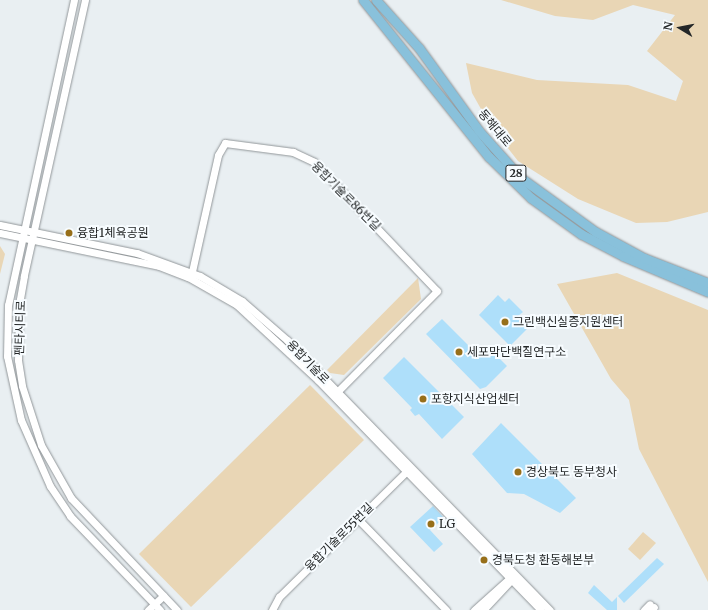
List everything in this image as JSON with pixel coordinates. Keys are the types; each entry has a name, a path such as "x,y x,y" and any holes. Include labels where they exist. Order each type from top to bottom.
{"main road":[{"path":"363,0 488,157 530,198 581,234 611,250 708,292"},
{"name":"동해대로","path":"376,0 419,48 479,131 522,178 596,232 644,258 708,283"}],"street":[{"name":"펜타시티로","path":"74,0 24,233 6,326 7,356 21,420 50,486 70,516 160,610"},
{"name":"펜타시티로","path":"85,0 19,304 18,360 41,445 71,498 176,610"},
{"name":"융합기술로86번길","path":"192,275 218,155 225,143 293,152 314,162 437,291 335,394"},
{"name":"융합기술로","path":"0,225 34,235 131,251 192,275 256,320 335,394 409,469 512,577 541,610"},
{"name":"융합기술로","path":"0,233 24,233"},
{"name":"융합기술로55번길","path":"272,610 279,596 357,518 409,469"},
{"path":"357,518 446,610"},
{"name":"융합기술로","path":"512,577 550,610"},
{"path":"474,610 512,577"},
{"path":"484,610 512,577"},
{"path":"148,610 162,596"},
{"path":"644,610 652,607"}],"shaded area":[{"path":"501,0 708,0 708,212 667,222 636,223 578,199 518,161 490,125 472,93 466,63 537,80 628,85 676,101 683,81 647,51 675,15 633,5 593,20 555,16"},
{"path":"0,246 5,254 0,274"},
{"path":"617,273 708,310 708,582 639,449 629,400 611,379 557,284"},
{"path":"418,278 421,299 344,375 330,373 327,370"},
{"path":"310,385 364,440 191,607 139,554"},
{"path":"643,532 656,543 640,560 628,549"}],"building":[{"name":"그린백신실증지원센터","path":"498,295 505,302 509,298 523,312 518,316 529,327 510,346 479,315"},
{"name":"세포막단백질연구소","path":"442,319 479,356 488,347 507,366 486,387 480,389 426,334"},
{"name":"포항지식산업센터","path":"404,357 464,417 442,439 419,414 415,416 410,410 412,408 383,378"},
{"name":"경상북도 동부청사","path":"501,423 576,498 560,513 524,494 507,493 472,454"},
{"path":"433,506 444,518 430,530 443,544 434,552 410,527"},
{"path":"657,558 664,564 624,603 618,596"},
{"path":"594,585 612,602 617,597 617,610 607,610 588,593"}],"place":[{"name":"융합1체육공원","path":"69,233"},
{"name":"그린백신실증지원센터","path":"505,322"},
{"name":"세포막단백질연구소","path":"459,352"},
{"name":"포항지식산업센터","path":"423,399"},
{"name":"경상북도 동부청사","path":"518,472"},
{"name":"LG","path":"431,524"},
{"name":"경북도청 환동해본부","path":"484,560"}]}
